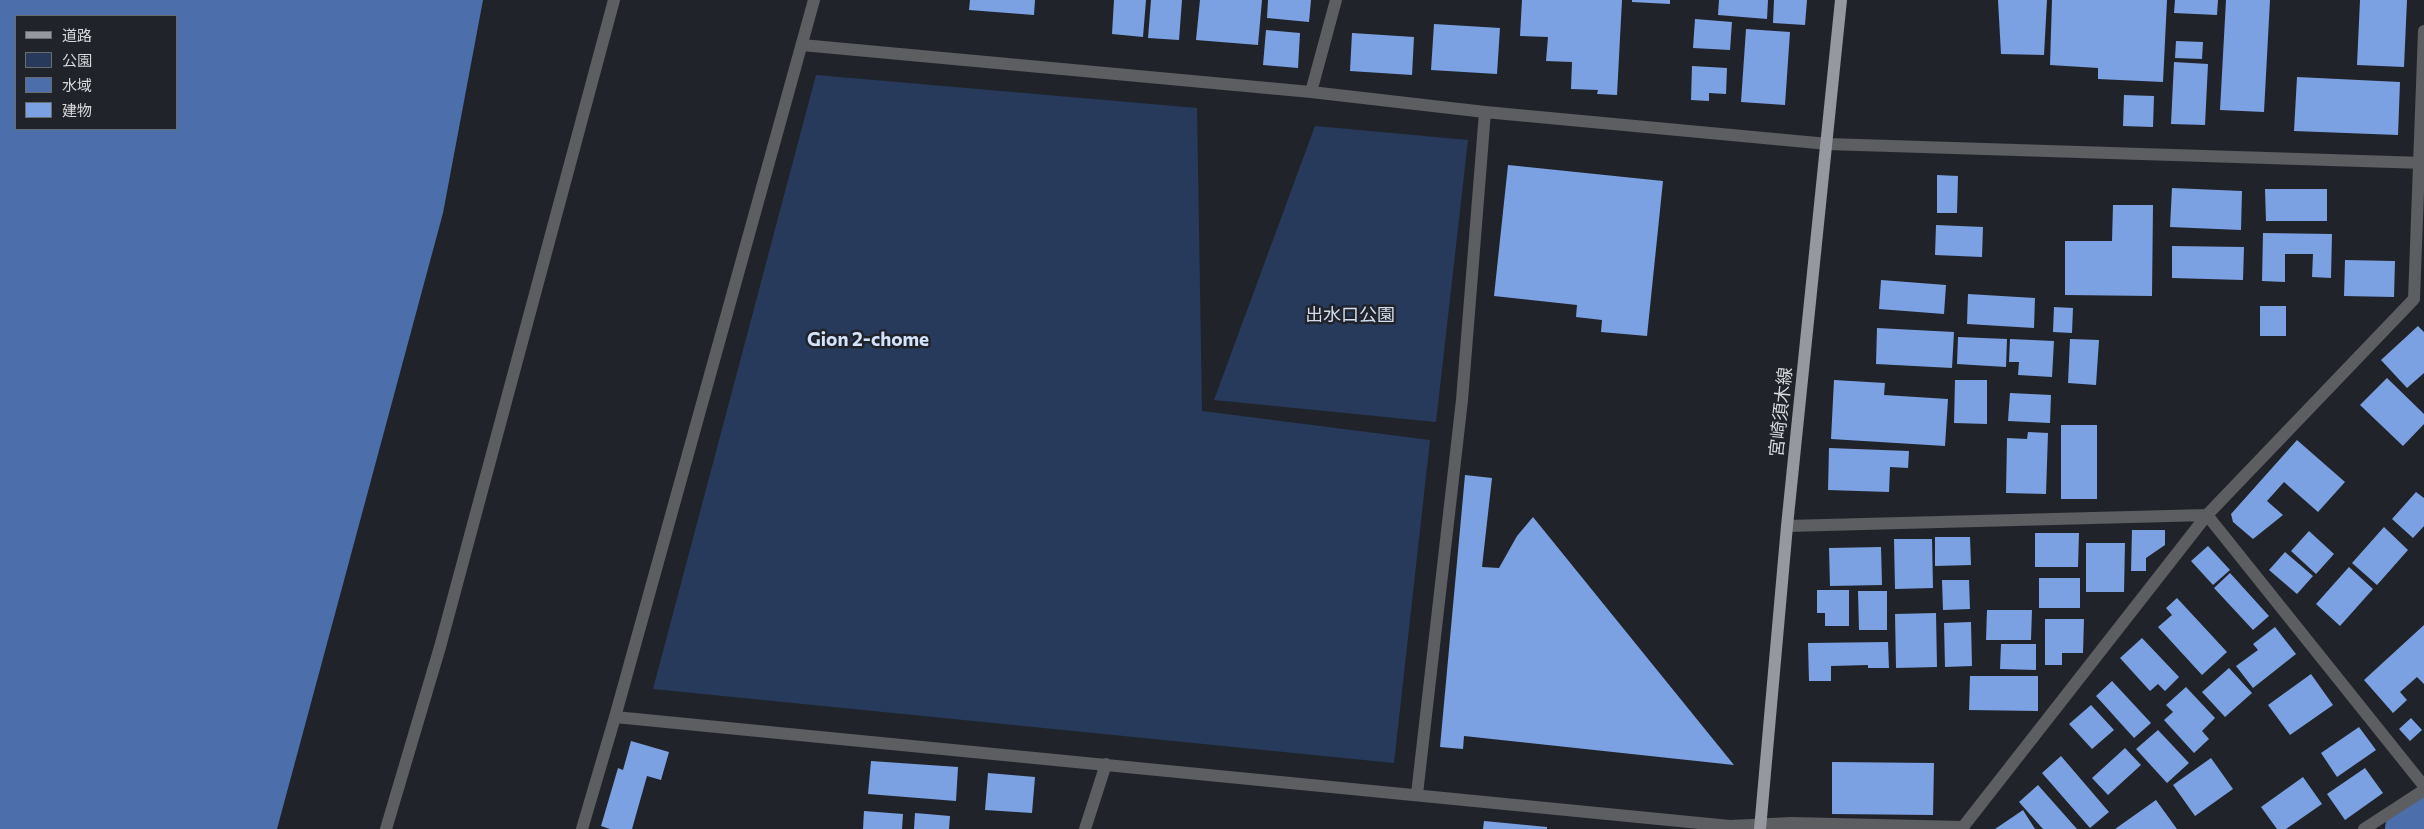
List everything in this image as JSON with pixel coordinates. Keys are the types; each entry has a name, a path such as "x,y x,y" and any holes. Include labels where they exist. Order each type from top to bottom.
{"main road":[{"name":"宮崎須木線","path":"1760,826 1787,526 1828,144 1841,0"}],"street":[{"path":"386,829 440,647 614,0"},
{"path":"582,829 615,717 814,0"},
{"path":"1311,92 1336,0"},
{"path":"615,717 1730,826 1963,828 2207,516 2419,302 2424,31"},
{"path":"802,45 1311,92 1485,112 1828,144 2421,163"},
{"path":"1416,794 1462,400 1485,112"},
{"path":"1787,526 2207,516"},
{"path":"2207,516 2424,786"},
{"path":"1085,829 1106,764"},
{"path":"2364,829 2424,790"}],"green space":[{"path":"816,75 1197,108 1202,411 1430,440 1394,763 653,689"},
{"name":"出水口公園","path":"1315,126 1468,140 1436,422 1214,400"}],"water":[{"path":"0,0 483,0 443,213 277,829 0,829"}],"building":[{"path":"970,0 1035,0 1034,15 969,10"},
{"path":"1114,0 1146,0 1143,37 1112,34"},
{"path":"1151,0 1182,0 1179,40 1148,38"},
{"path":"1200,0 1262,0 1258,45 1196,40"},
{"path":"1268,0 1311,0 1309,22 1267,18"},
{"path":"1522,0 1622,0 1617,95 1597,94 1598,90 1571,89 1572,62 1546,61 1548,37 1520,36"},
{"path":"1632,0 1670,0 1670,4 1632,2"},
{"path":"1719,0 1768,0 1767,19 1718,15"},
{"path":"1774,0 1807,0 1805,25 1773,23"},
{"path":"1998,0 2047,0 2044,55 2001,54"},
{"path":"2052,0 2167,0 2163,82 2098,79 2098,68 2050,65"},
{"path":"2175,0 2218,0 2217,15 2174,13"},
{"path":"2226,0 2270,0 2264,112 2220,110"},
{"path":"2360,0 2407,0 2404,67 2357,65"},
{"path":"1695,19 1732,22 1730,50 1693,48"},
{"path":"1434,24 1500,28 1497,74 1431,70"},
{"path":"1746,29 1790,32 1785,105 1741,102"},
{"path":"1266,30 1300,33 1298,68 1263,65"},
{"path":"1352,33 1414,37 1412,75 1350,71"},
{"path":"2176,41 2203,42 2202,59 2175,58"},
{"path":"2174,62 2208,64 2205,125 2171,124"},
{"path":"1692,66 1727,68 1726,94 1709,93 1709,101 1691,100"},
{"path":"2297,77 2400,82 2398,135 2294,131"},
{"path":"2124,95 2154,96 2153,127 2123,126"},
{"path":"1508,165 1663,181 1647,336 1601,332 1602,320 1576,317 1577,305 1494,296"},
{"path":"1937,175 1958,176 1957,213 1937,213"},
{"path":"2172,188 2242,191 2241,230 2170,227"},
{"path":"2265,189 2327,189 2327,221 2266,221"},
{"path":"2113,205 2153,205 2152,296 2065,295 2065,241 2112,241"},
{"path":"1936,225 1983,227 1982,257 1935,255"},
{"path":"2263,233 2332,234 2331,278 2312,277 2313,254 2285,254 2285,282 2262,281"},
{"path":"2172,246 2244,247 2243,280 2172,278"},
{"path":"2345,260 2395,261 2394,297 2344,296"},
{"path":"1881,280 1946,285 1944,314 1879,309"},
{"path":"1968,294 2035,298 2034,328 1967,324"},
{"path":"2260,306 2286,306 2286,336 2260,336"},
{"path":"2054,307 2073,308 2072,333 2053,332"},
{"path":"2418,326 2424,332 2424,373 2407,388 2381,360"},
{"path":"1877,328 1954,332 1952,368 1876,364"},
{"path":"1958,337 2007,339 2006,367 1957,364"},
{"path":"2010,339 2054,341 2052,377 2018,375 2019,362 2009,362"},
{"path":"2070,339 2099,340 2096,385 2068,383"},
{"path":"2387,378 2424,414 2424,424 2403,446 2360,405"},
{"path":"1834,380 1885,383 1884,395 1948,399 1945,446 1831,439"},
{"path":"1955,380 1987,380 1987,424 1954,423"},
{"path":"2010,393 2051,395 2050,423 2008,421"},
{"path":"2061,425 2097,425 2097,499 2061,499"},
{"path":"2028,432 2048,433 2046,494 2006,493 2007,438 2027,439"},
{"path":"2297,440 2345,482 2318,512 2284,482 2267,501 2283,515 2253,539 2233,522 2231,514"},
{"path":"1829,448 1909,451 1908,468 1890,467 1889,492 1828,490"},
{"path":"1465,475 1492,478 1482,567 1499,568 1517,536 1533,517 1734,765 1464,736 1463,749 1440,747"},
{"path":"2416,492 2424,498 2424,526 2413,538 2392,519"},
{"path":"2384,527 2408,550 2377,585 2352,563"},
{"path":"2132,530 2165,530 2165,545 2146,558 2146,571 2131,571"},
{"path":"2309,531 2334,554 2316,574 2291,551"},
{"path":"2035,533 2079,533 2078,567 2035,567"},
{"path":"1935,537 1970,537 1971,565 1935,566"},
{"path":"1894,539 1932,539 1933,588 1895,589"},
{"path":"2086,543 2125,543 2124,592 2086,592"},
{"path":"2208,546 2230,570 2213,585 2191,561"},
{"path":"1881,547 1882,585 1830,586 1829,548"},
{"path":"2285,552 2313,576 2297,594 2269,570"},
{"path":"2349,567 2373,589 2340,626 2316,604"},
{"path":"2230,573 2269,616 2253,630 2214,588"},
{"path":"2039,578 2080,578 2080,608 2039,608"},
{"path":"1942,580 1969,580 1970,609 1943,610"},
{"path":"1817,590 1849,590 1849,626 1825,626 1825,613 1817,613"},
{"path":"1858,591 1887,591 1887,630 1859,630"},
{"path":"2177,598 2227,652 2202,675 2158,627 2172,615 2166,608"},
{"path":"1987,610 2032,610 2031,640 1986,640"},
{"path":"1936,613 1937,667 1896,668 1895,614"},
{"path":"2045,619 2084,619 2083,653 2062,653 2062,665 2045,665"},
{"path":"1971,622 1972,666 1945,667 1944,623"},
{"path":"2424,625 2424,684 2417,677 2400,692 2407,700 2393,713 2364,680"},
{"path":"2275,627 2296,654 2253,688 2236,666 2258,650 2253,644"},
{"path":"2142,638 2179,677 2165,691 2158,684 2150,691 2120,658"},
{"path":"1888,642 1889,668 1868,668 1868,665 1831,666 1831,681 1809,681 1808,643"},
{"path":"2001,644 2036,644 2036,670 2000,669"},
{"path":"2229,668 2252,693 2225,717 2202,692"},
{"path":"2311,674 2333,705 2290,735 2268,705"},
{"path":"1970,676 2038,676 2038,711 1969,710"},
{"path":"2112,681 2151,723 2134,738 2096,696"},
{"path":"2186,687 2215,718 2202,731 2209,739 2194,753 2164,720 2173,712 2166,705"},
{"path":"2091,705 2114,730 2092,749 2069,724"},
{"path":"2411,718 2422,730 2410,741 2399,729"},
{"path":"2359,727 2376,750 2337,777 2321,753"},
{"path":"2158,730 2189,763 2167,783 2136,749"},
{"path":"631,741 669,752 661,780 647,776 632,829 610,829 601,826 618,768 623,770"},
{"path":"2125,748 2141,765 2108,795 2092,778"},
{"path":"2061,756 2109,812 2090,828 2042,773"},
{"path":"2211,758 2233,789 2195,816 2173,785"},
{"path":"871,761 958,767 956,801 868,794"},
{"path":"1832,762 1934,763 1933,815 1832,814"},
{"path":"2365,768 2383,793 2345,820 2327,794"},
{"path":"988,773 1035,777 1032,813 985,810"},
{"path":"2303,777 2322,804 2286,829 2277,829 2261,807"},
{"path":"2038,785 2077,829 2043,829 2019,802"},
{"path":"2156,800 2177,829 2115,829"},
{"path":"2023,810 2035,829 1995,829"},
{"path":"864,811 903,814 902,829 863,829"},
{"path":"915,813 950,816 949,829 914,829"},
{"path":"1484,821 1547,827 1547,829 1483,829"}],"waterway":[{"path":"2409,829 2424,818"}],"district":[{"name":"Gion 2-chome","path":"868,340"}]}
